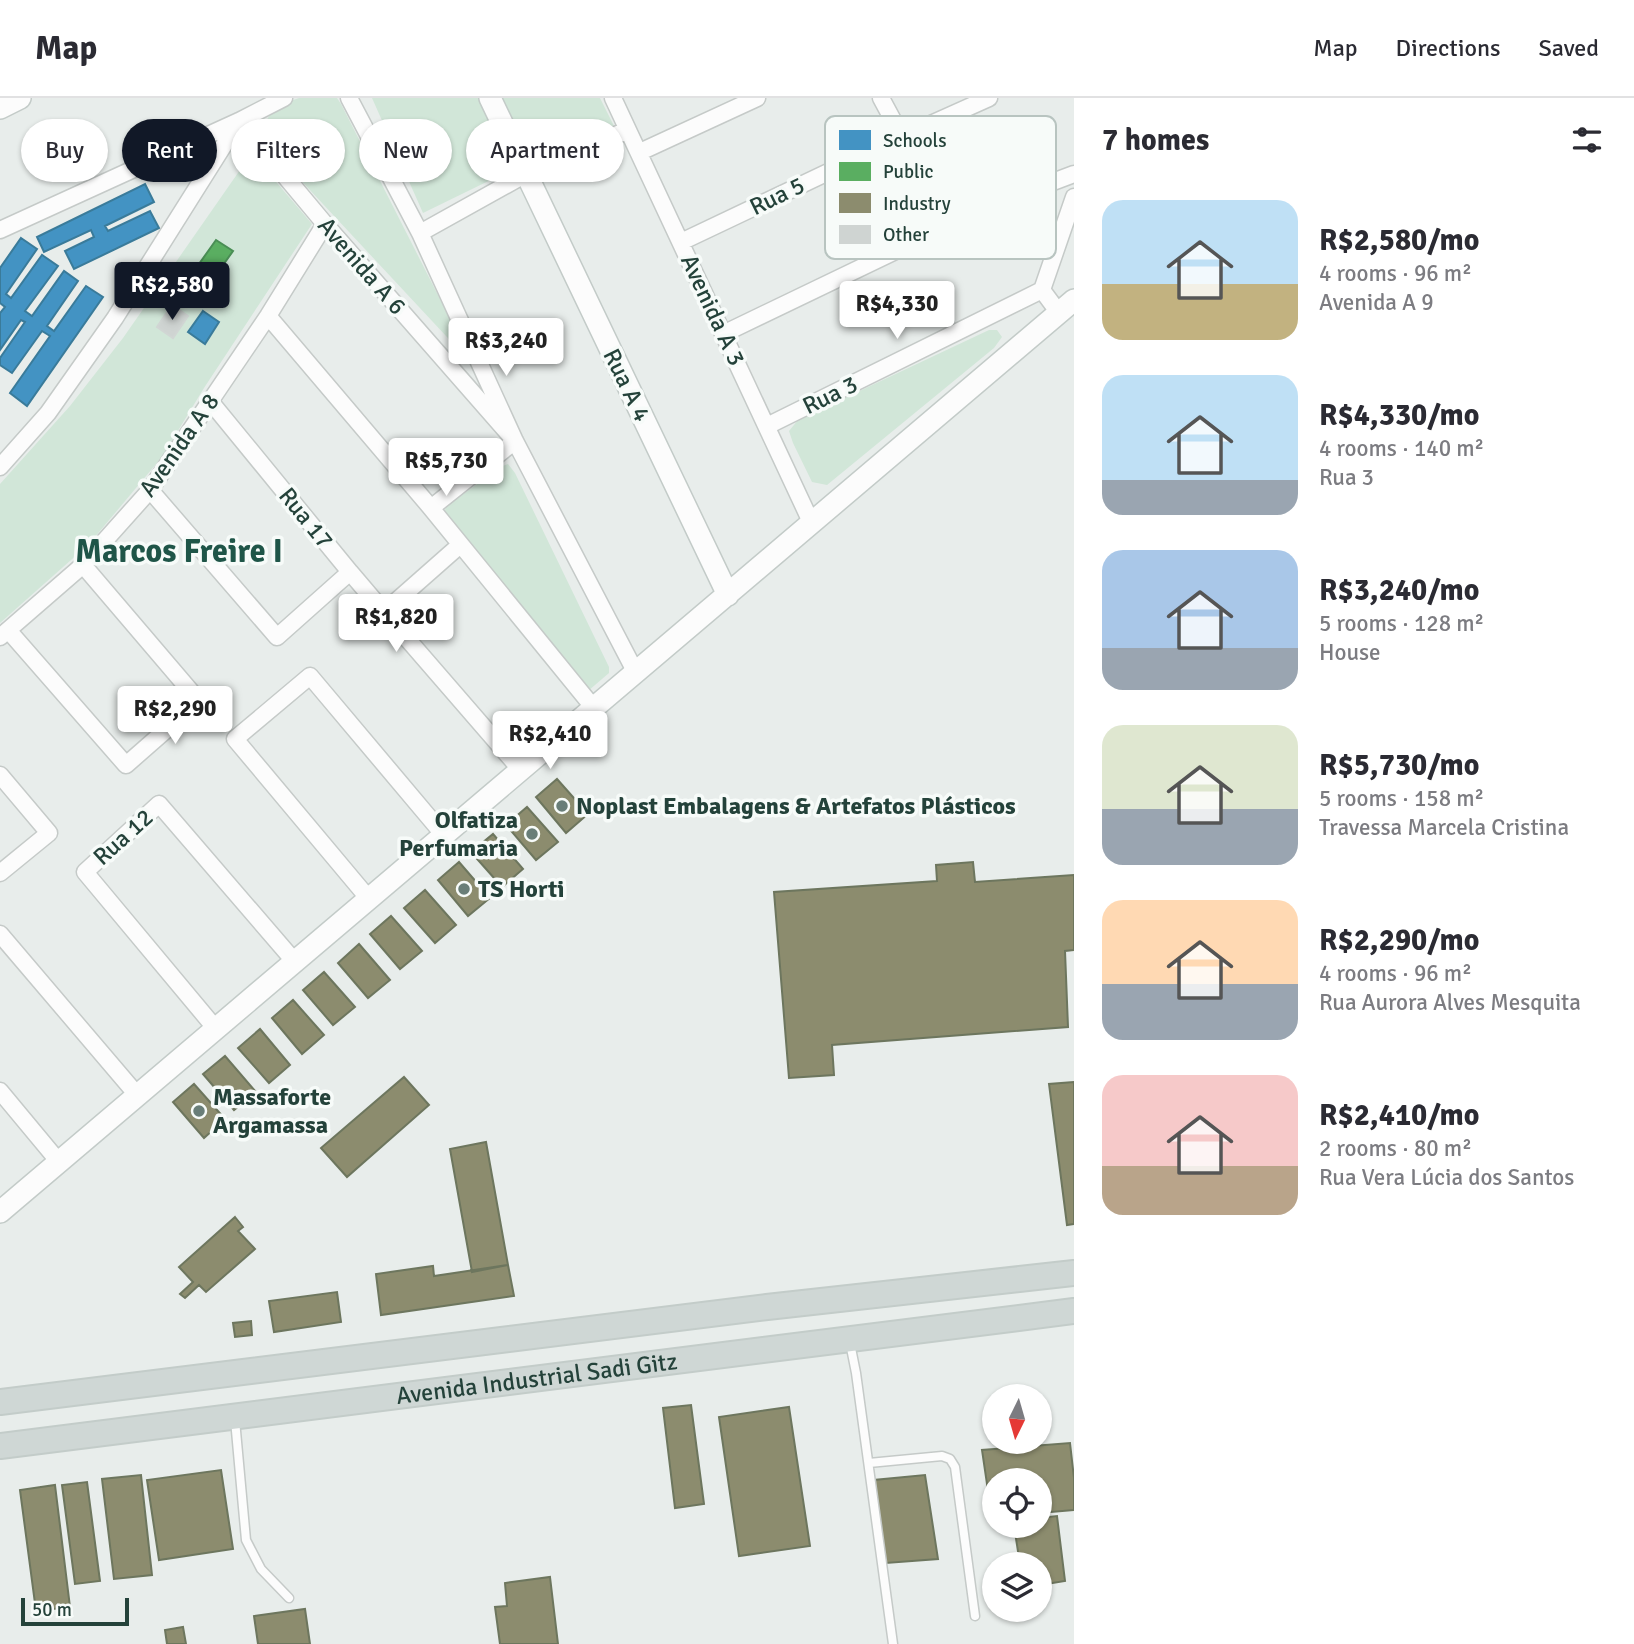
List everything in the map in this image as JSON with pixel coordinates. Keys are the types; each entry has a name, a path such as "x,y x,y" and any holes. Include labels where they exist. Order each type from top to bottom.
{"main road":[{"name":"Avenida Industrial Sadi Gitz","path":"0,1402 767,1307 1074,1273"},
{"name":"Avenida Industrial Sadi Gitz","path":"0,1446 1074,1311"}],"street":[{"path":"0,108 20,98"},
{"path":"243,119 284,98"},
{"path":"349,98 420,233 515,441 636,673"},
{"name":"Rua A 4","path":"491,98 501,119"},
{"name":"Avenida A 3","path":"613,98 811,522"},
{"path":"640,152 757,98"},
{"path":"881,98 891,116"},
{"name":"Rua 5","path":"950,116 989,98"},
{"path":"0,230 231,125"},
{"path":"0,467 48,413 115,318 231,134"},
{"name":"Rua 5","path":"681,242 825,174"},
{"path":"1056,181 1074,174"},
{"name":"Avenida A 6","path":"289,182 515,441"},
{"path":"420,233 512,182"},
{"name":"Rua A 4","path":"530,182 728,595"},
{"path":"1056,249 1074,197"},
{"name":"Avenida A 8","path":"4,634 83,565 150,490 268,316 324,224"},
{"path":"725,333 879,259"},
{"path":"0,1212 1066,306 1042,290 1053,259"},
{"name":"Rua 3","path":"767,426 1042,290"},
{"path":"268,316 431,508 593,706"},
{"name":"Rua 17","path":"150,490 277,637 351,572 210,401"},
{"path":"431,508 515,441"},
{"path":"384,612 460,545"},
{"path":"4,634 126,765 200,701 83,565"},
{"path":"351,572 520,769"},
{"path":"369,899 235,739 310,676 443,834"},
{"path":"0,775 49,833 0,873"},
{"name":"Rua 12","path":"216,1029 85,872 159,804 295,962"},
{"path":"1,936 138,1096"},
{"path":"0,1091 59,1162"}],"lane":[{"path":"850,1340 893,1644"},
{"path":"235,1417 246,1540 261,1569 289,1598"},
{"path":"869,1464 942,1456 950,1459 956,1467 975,1616"}],"green space":[{"path":"299,98 337,98 359,139 359,182 381,182 474,366 302,182 345,182 345,119 268,119 283,105"},
{"path":"372,98 480,98 490,119 466,119 466,182 486,182 423,213 409,182 452,182 452,119 381,119"},
{"path":"501,98 600,98 610,119 509,119"},
{"path":"232,182 276,182 312,224 162,457 89,544 0,623 0,484 70,406 123,338"},
{"path":"989,330 997,330 1002,337 994,348 827,485 812,482 789,431 798,420"},
{"path":"508,464 515,473 609,667 609,673 588,691 444,513 446,507"}],"building: Schools":[{"path":"145,184 154,202 105,226 108,231 150,211 159,228 74,269 65,251 94,237 91,230 44,252 37,237"},
{"path":"21,238 37,249 6,294 11,298 42,255 58,266 25,311 32,316 64,271 78,281 47,326 54,331 86,286 103,297 27,406 10,393 50,336 42,331 12,373 0,365 0,358 25,322 21,320 0,350 0,313 5,307 0,303 0,268"},
{"path":"203,311 219,322 205,344 188,332"}],"building: Public":[{"path":"216,240 233,251 216,275 199,264"}],"building: Industry":[{"name":"Noplast Embalagens & Artefatos Plásticos","path":"557,779 588,814 566,833 536,797"},
{"name":"Olfatiza Perfumaria","path":"527,807 558,842 536,860 506,825"},
{"path":"493,834 523,869 502,887 471,852"},
{"name":"TS Horti","path":"459,862 490,898 468,916 438,880"},
{"path":"973,862 975,882 1074,875 1074,950 1065,951 1068,1027 832,1045 834,1075 789,1078 774,892 937,881 936,865"},
{"path":"425,890 456,925 435,943 404,908"},
{"path":"391,916 422,951 400,969 370,934"},
{"path":"359,944 390,980 368,998 338,963"},
{"path":"324,972 355,1007 333,1025 303,990"},
{"path":"293,1000 324,1035 302,1054 272,1018"},
{"path":"260,1029 290,1065 269,1083 238,1048"},
{"path":"225,1056 256,1092 234,1110 203,1074"},
{"path":"404,1077 429,1105 347,1177 321,1148"},
{"path":"1074,1082 1074,1224 1067,1225 1049,1084"},
{"name":"Massaforte Argamassa","path":"194,1084 225,1119 204,1138 173,1102"},
{"path":"486,1142 508,1265 472,1272 450,1149"},
{"path":"235,1217 243,1227 238,1231 255,1249 206,1292 199,1285 185,1298 180,1294 193,1282 179,1267"},
{"path":"508,1265 514,1296 381,1315 376,1274 433,1266 434,1276"},
{"path":"337,1292 341,1322 274,1332 269,1301"},
{"path":"251,1321 252,1335 235,1337 233,1323"},
{"path":"691,1405 704,1504 675,1508 663,1408"},
{"path":"789,1407 810,1546 739,1556 719,1417"},
{"path":"1070,1443 1074,1510 1052,1512 1052,1468 985,1468 983,1454 1052,1454 1052,1444"},
{"path":"221,1470 233,1549 159,1560 147,1480"},
{"path":"141,1475 152,1575 114,1579 102,1479"},
{"path":"925,1475 938,1559 886,1563 874,1480"},
{"path":"87,1482 100,1581 75,1584 62,1485"},
{"path":"55,1485 70,1607 36,1611 20,1490"},
{"path":"1057,1516 1065,1581 1052,1583 1052,1552 1018,1552 1016,1538 1052,1538 1052,1517"},
{"path":"550,1577 558,1644 500,1644 495,1607 507,1606 505,1583"},
{"path":"305,1609 310,1644 258,1644 254,1616"},
{"path":"183,1627 186,1644 167,1644 165,1630"}],"building: Other":[{"path":"172,305 188,316 173,338 157,327"}],"place":[{"name":"Noplast Embalagens & Artefatos Plásticos","path":"562,806"},
{"name":"Olfatiza Perfumaria","path":"532,834"},
{"name":"TS Horti","path":"464,889"},
{"name":"Massaforte Argamassa","path":"199,1111"}],"district":[{"name":"Marcos Freire I","path":"179,551"}]}
